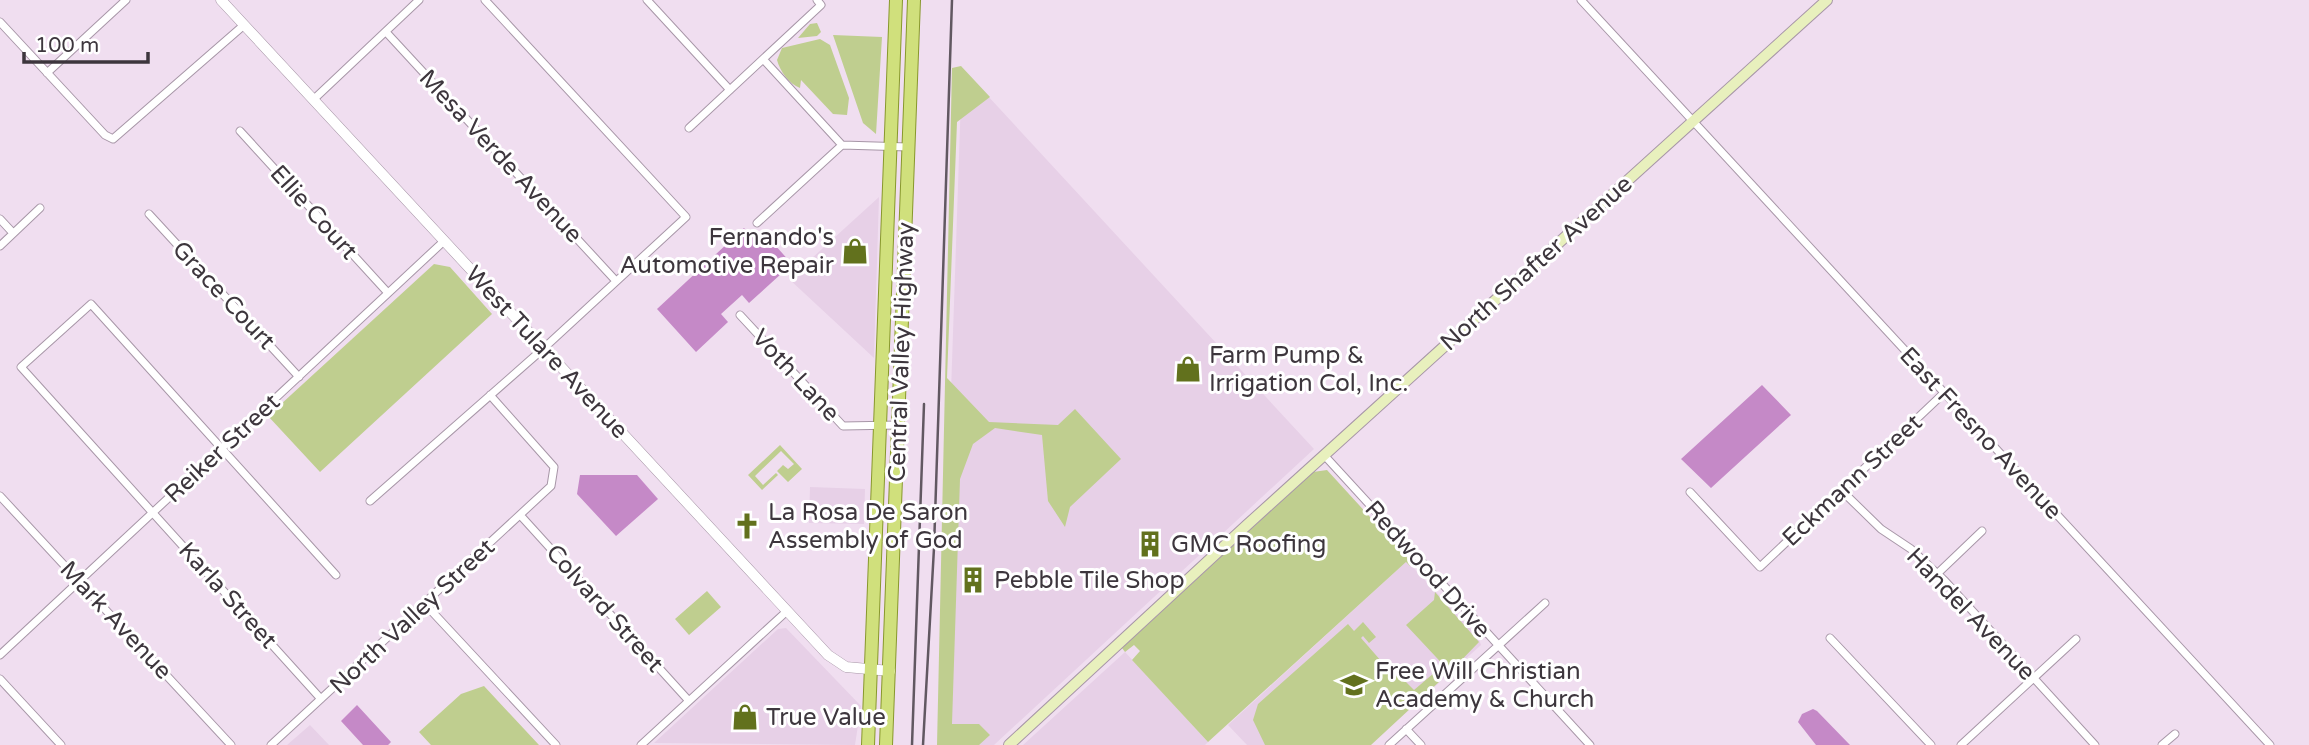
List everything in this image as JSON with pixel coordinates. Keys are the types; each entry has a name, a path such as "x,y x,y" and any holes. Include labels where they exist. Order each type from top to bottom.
{"main road":[{"name":"Central Valley Highway","path":"868,745 896,0"},
{"name":"Central Valley Highway","path":"886,745 914,0"},
{"name":"North Shafter Avenue","path":"1009,745 1324,455 1827,0"}],"street":[{"path":"47,73 126,0"},
{"name":"West Tulare Avenue","path":"221,0 834,662 890,671"},
{"path":"313,100 419,0"},
{"path":"370,501 544,348 686,216 485,0"},
{"path":"647,0 730,90"},
{"name":"East Fresno Avenue","path":"1581,0 2270,745"},
{"path":"689,128 819,3"},
{"path":"0,22 105,135 113,139 244,25"},
{"name":"Mesa Verde Avenue","path":"386,32 617,281"},
{"path":"763,59 842,145"},
{"name":"Ellie Court","path":"240,131 388,293"},
{"path":"757,223 842,145 908,147"},
{"path":"0,246 40,208"},
{"name":"Grace Court","path":"149,214 299,377"},
{"path":"0,219 13,233"},
{"name":"Reiker Street","path":"0,655 444,241"},
{"name":"Karla Street","path":"223,448 91,304 21,367 321,699"},
{"name":"Voth Lane","path":"740,315 842,426 881,423 898,425"},
{"name":"Eckmann Street","path":"1690,492 1760,568 1944,393"},
{"name":"North Valley Street","path":"271,745 551,486 554,467 490,396"},
{"path":"223,448 337,575"},
{"name":"Redwood Drive","path":"1324,455 1590,745"},
{"name":"Handel Avenue","path":"1841,490 1881,529 1911,549 1937,573 2095,745"},
{"name":"Mark Avenue","path":"0,495 231,745"},
{"name":"Colvard Street","path":"521,516 689,701"},
{"path":"1937,573 1982,531"},
{"path":"1389,745 1545,603"},
{"path":"425,604 555,745"},
{"path":"641,745 787,611"},
{"path":"1830,638 1931,745"},
{"path":"1961,745 2076,639"},
{"path":"0,679 61,745"},
{"path":"1406,729 1421,745"},
{"path":"2162,745 2175,734"}],"shaded area":[{"path":"962,68 1314,449 994,745 939,745"},
{"path":"879,197 874,358 789,279"},
{"path":"744,228 756,241 765,234 792,264 749,303 742,295 721,314 728,322 696,352 657,309"},
{"path":"1762,385 1791,415 1711,488 1681,459"},
{"path":"580,475 637,475 658,499 616,536 577,494"},
{"path":"810,487 865,489 864,524 809,523"},
{"name":"Free Will Christian Academy & Church","path":"1407,561 1478,637 1481,645 1370,745 1247,745 1228,725"},
{"path":"786,628 861,706 855,745 654,743 778,629"},
{"path":"1125,652 1208,742 1205,745 1023,745"},
{"path":"357,705 391,742 388,745 363,745 341,721"},
{"path":"1813,709 1850,745 1816,745 1798,722 1802,714"},
{"path":"310,725 329,745 287,745"}],"green space":[{"path":"817,23 821,32 817,36 798,38 810,24"},
{"path":"833,35 882,37 876,134 863,123"},
{"path":"820,39 830,45 849,98 847,115 833,114 801,80 800,88 792,83 778,64 782,48"},
{"path":"961,66 990,97 957,122 947,378 989,422 1058,425 1075,409 1121,459 1070,507 1065,527 1048,501 1042,435 995,428 973,444 960,479 952,724 979,724 990,735 979,745 937,745 952,68"},
{"path":"434,264 450,267 492,314 320,472 268,416"},
{"path":"780,445 802,469 788,482 777,471 783,465 788,469 794,464 781,451 755,476 763,485 776,473 778,475 762,490 748,475"},
{"path":"1327,470 1413,564 1410,566 1406,562 1208,742 1132,660 1140,651 1134,645 1125,652 1122,648 1313,472"},
{"path":"707,591 721,607 689,635 675,619"},
{"path":"1435,592 1479,642 1450,672 1406,625 1434,600"},
{"path":"1363,622 1376,637 1369,643 1363,636 1361,638 1395,677 1398,674 1414,690 1441,667 1445,671 1440,681 1371,745 1265,745 1253,720 1258,704 1348,624 1354,631"},
{"path":"484,686 539,745 431,745 419,732 461,694"}],"railway":[{"path":"923,745 934,548 952,0"},
{"path":"912,745 924,404"}],"place":[{"name":"Fernando's Automotive Repair","path":"855,251"},
{"name":"Farm Pump & Irrigation Col, Inc.","path":"1188,369"},
{"name":"La Rosa De Saron Assembly of God","path":"747,526"},
{"name":"GMC Roofing","path":"1150,544"},
{"name":"Pebble Tile Shop","path":"973,580"},
{"name":"Free Will Christian Academy & Church","path":"1354,685"},
{"name":"True Value","path":"745,717"}]}
